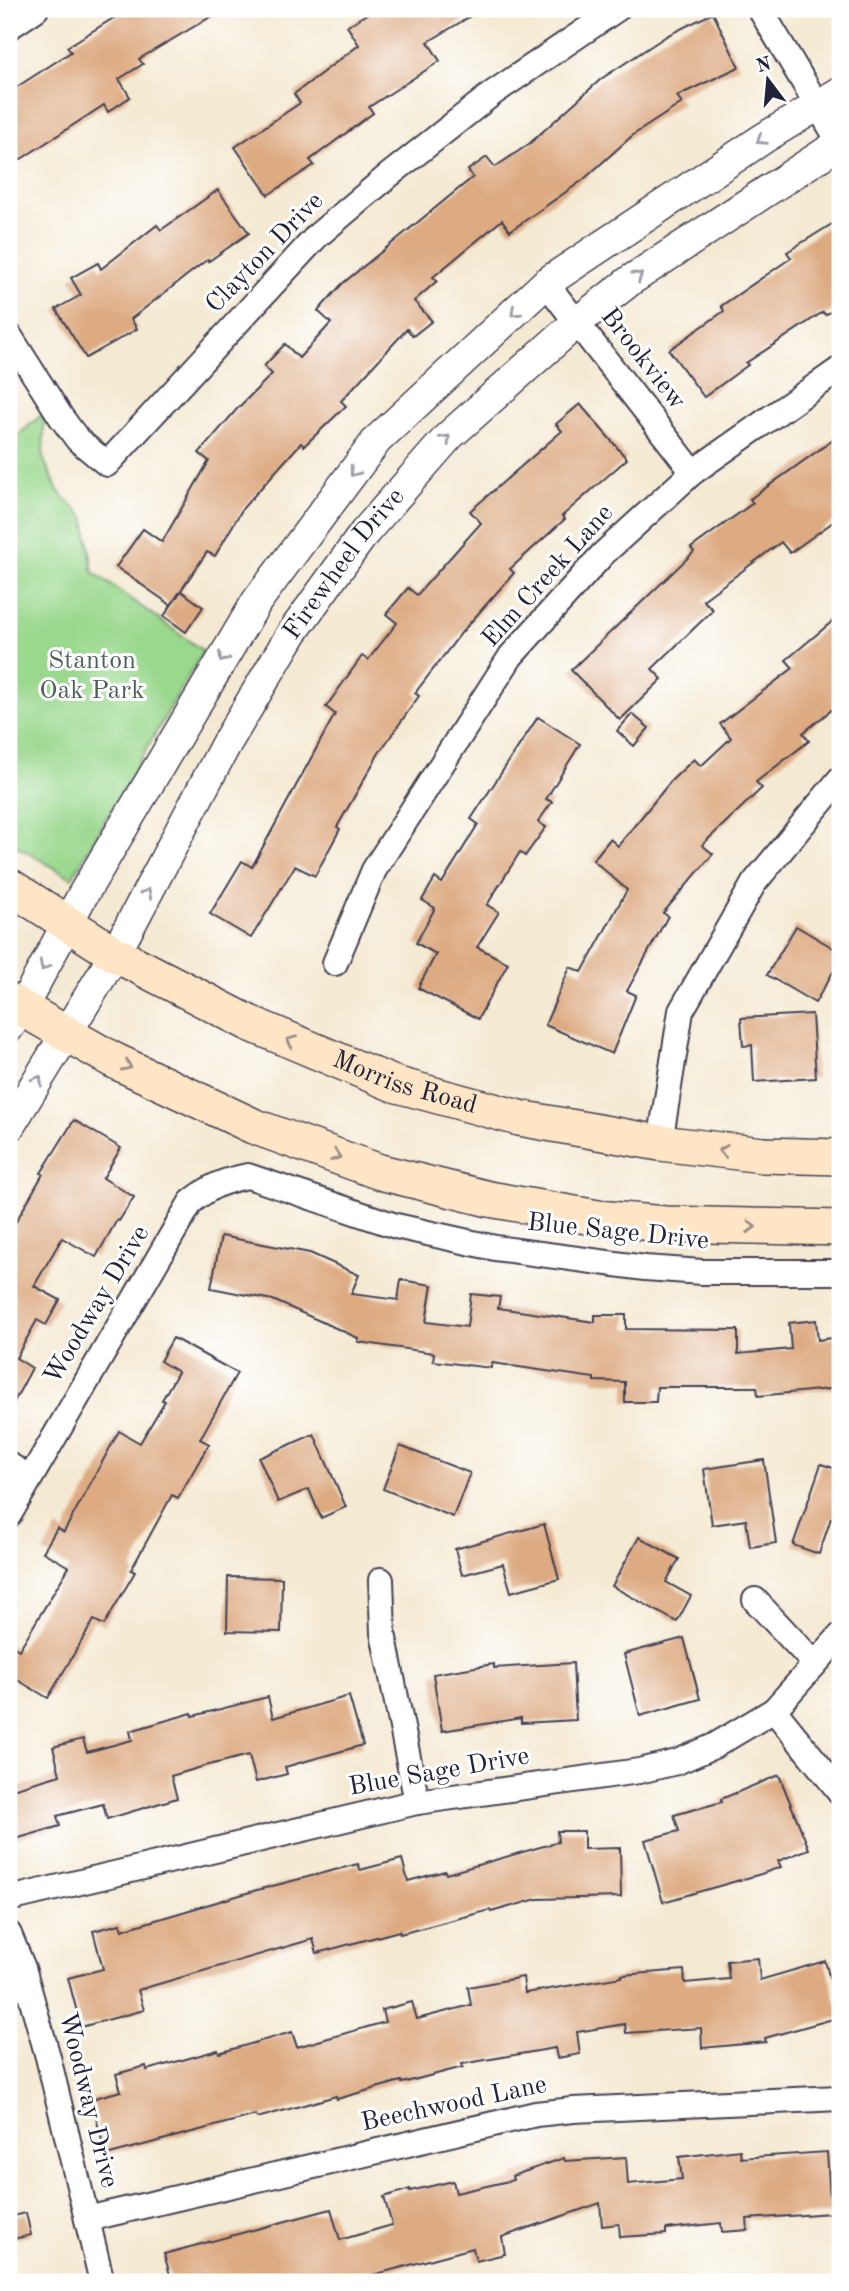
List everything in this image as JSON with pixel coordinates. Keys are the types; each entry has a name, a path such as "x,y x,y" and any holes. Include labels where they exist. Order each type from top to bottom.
{"main road":[{"name":"Morriss Road","path":"9,886 115,954 248,1023 394,1084 519,1118 660,1143 763,1155 840,1157"},
{"path":"13,1012 67,1033 113,1060 253,1126 380,1172 489,1199 598,1218 665,1224 840,1228"}],"street":[{"path":"9,27 36,9"},
{"name":"Clayton Drive","path":"9,335 78,440 107,464 317,236 493,93 617,9"},
{"path":"760,9 829,98 840,143"},
{"name":"Firewheel Drive","path":"13,1012 257,601 377,440 546,283 742,152 829,98"},
{"name":"Firewheel Drive","path":"9,1127 115,954 226,744 292,633 357,543 449,436 576,323 654,265 840,143"},
{"name":"Brookview","path":"546,283 693,472"},
{"name":"Elm Creek Lane","path":"335,963 374,870 511,656 603,554 693,472 840,369"},
{"path":"660,1143 681,1011 754,883 840,779"},
{"name":"Woodway Drive","path":"9,1515 19,1471 191,1202 212,1186 230,1179 248,1176 272,1185"},
{"name":"Blue Sage Drive","path":"272,1185 396,1226 495,1248 645,1268 702,1272 840,1272"},
{"path":"381,1580 383,1633 417,1802"},
{"path":"755,1600 815,1664"},
{"name":"Blue Sage Drive","path":"9,1899 417,1802 639,1771 677,1762 714,1746 774,1710 840,1636"},
{"path":"774,1710 840,1792"},
{"name":"Woodway Drive","path":"9,1934 23,1968 48,2057 102,2282"},
{"name":"Beechwood Lane","path":"87,2219 536,2114 840,2098"}],"green space":[{"name":"Stanton Oak Park","path":"44,413 43,458 58,491 85,518 93,572 203,651 72,878 9,842 9,443"}],"building":[{"path":"128,9 224,9 139,59 143,64 119,79 130,97 108,112 104,105 9,167 9,92 71,52 67,47"},
{"path":"375,9 482,9 428,42 440,61 369,107 373,113 310,160 314,165 268,195 235,147 300,103 294,94 359,45 347,26"},
{"path":"713,13 739,67 677,96 682,103 633,135 583,180 510,231 502,220 433,277 437,281 414,301 432,321 413,336 407,329 341,401 346,406 304,446 301,443 243,508 215,556 207,552 171,605 116,567 143,529 162,542 209,461 199,453 272,374 264,366 285,344 299,358 331,323 318,311 342,284 473,177 468,170 487,157 495,167 529,144 601,79 668,35"},
{"path":"218,190 249,233 209,261 208,259 131,319 137,329 86,358 56,309 81,295 71,278 98,263 101,269 157,225 161,230"},
{"path":"840,219 840,306 825,315 823,312 746,363 748,365 704,397 669,350 724,311 721,306 791,258 787,252"},
{"path":"580,404 627,459 562,516 565,519 510,569 514,573 462,632 415,693 419,696 379,753 337,827 340,829 315,876 295,866 251,938 210,914 242,861 252,867 335,714 326,707 362,656 368,660 397,623 386,614 408,588 417,595 481,523 470,511 562,431 556,424"},
{"path":"840,435 840,517 790,553 781,542 703,600 713,610 652,669 662,679 620,720 571,670 694,552 691,548 753,503 750,499"},
{"path":"181,591 203,607 186,632 164,616"},
{"path":"840,615 840,703 803,733 809,741 756,782 762,788 702,845 713,854 663,913 668,916 627,991 636,995 612,1054 545,1025 570,967 582,972 627,890 593,860 610,839 618,846 671,781 694,759 701,766 731,738 720,724 793,668 786,660"},
{"path":"632,714 649,728 634,746 617,731"},
{"path":"538,717 580,744 546,799 552,802 538,822 546,827 525,856 520,852 487,905 499,912 477,947 508,963 478,1019 418,988 436,954 416,943 435,908 422,900 435,878 442,883 478,824 471,819"},
{"path":"796,926 840,952 840,960 815,1003 767,975"},
{"path":"812,1014 816,1078 754,1082 752,1045 743,1046 741,1018"},
{"path":"74,1120 121,1148 103,1178 134,1197 96,1257 62,1238 34,1286 60,1300 46,1325 37,1320 16,1358 32,1368 9,1411 9,1234 43,1174 41,1173"},
{"path":"221,1236 310,1253 359,1275 351,1294 398,1300 401,1280 432,1285 426,1322 467,1327 471,1294 500,1297 498,1308 595,1322 595,1315 626,1315 626,1329 738,1330 738,1354 791,1349 789,1323 816,1320 818,1340 840,1337 840,1388 758,1396 757,1387 657,1387 656,1402 625,1402 625,1382 594,1381 594,1378 492,1363 491,1368 433,1361 434,1353 358,1342 358,1338 273,1300 211,1288"},
{"path":"173,1338 237,1373 200,1439 209,1444 178,1498 172,1495 131,1570 135,1572 104,1625 94,1620 48,1698 9,1675 9,1644 19,1650 69,1567 43,1552 57,1528 64,1532 119,1431 140,1443 165,1401 162,1400 178,1372 160,1361"},
{"path":"314,1434 346,1507 321,1518 309,1489 278,1502 259,1458"},
{"path":"400,1446 470,1473 453,1517 383,1489"},
{"path":"764,1460 776,1543 750,1547 746,1520 712,1525 704,1469"},
{"path":"821,1464 840,1470 840,1522 831,1518 819,1554 793,1545"},
{"path":"544,1524 559,1579 511,1592 503,1564 462,1575 455,1549"},
{"path":"639,1537 679,1559 666,1582 691,1596 677,1622 612,1586"},
{"path":"228,1577 282,1578 281,1632 227,1631"},
{"path":"684,1638 700,1699 640,1716 624,1654"},
{"path":"573,1663 576,1720 521,1723 521,1718 442,1731 433,1674 494,1664 494,1668"},
{"path":"349,1696 363,1745 285,1767 287,1774 256,1782 249,1755 205,1766 171,1776 177,1798 107,1819 103,1804 57,1816 60,1826 9,1841 9,1790 60,1775 53,1747 83,1739 87,1752 132,1740 130,1731 192,1713 193,1716 268,1697 273,1718"},
{"path":"779,1775 809,1849 778,1861 781,1867 663,1902 645,1840 679,1831 674,1815 722,1802 721,1799"},
{"path":"557,1831 584,1831 584,1849 620,1848 621,1897 537,1899 317,1953 313,1939 138,1990 144,2010 81,2027 68,1978 103,1969 93,1931 120,1924 122,1930 257,1890 358,1864 360,1870 402,1859 408,1881 445,1871 446,1874 558,1842"},
{"path":"758,1958 760,1980 825,1961 840,2017 765,2038 766,2042 702,2048 701,2028 626,2033 625,2024 577,2032 580,2054 557,2058 555,2048 462,2064 463,2067 402,2083 401,2081 337,2099 336,2096 257,2118 256,2115 106,2155 91,2099 121,2091 116,2074 146,2066 147,2070 292,2032 297,2047 385,2022 382,2010 412,2002 417,2019 471,2005 468,1987 523,1977 525,1993 622,1975 684,1970 685,1983 729,1979 727,1961"},
{"path":"740,2150 741,2158 827,2152 831,2213 747,2219 748,2230 722,2232 721,2223 666,2229 666,2234 620,2237 619,2224 602,2226 600,2203 502,2237 505,2254 476,2261 473,2248 347,2282 172,2282 164,2254 331,2209 340,2240 392,2225 384,2197 453,2181 456,2193 513,2180 512,2176 564,2158 565,2161 626,2157 628,2184 682,2179 679,2157"},
{"path":"26,2213 31,2235 9,2240 9,2217"}]}
